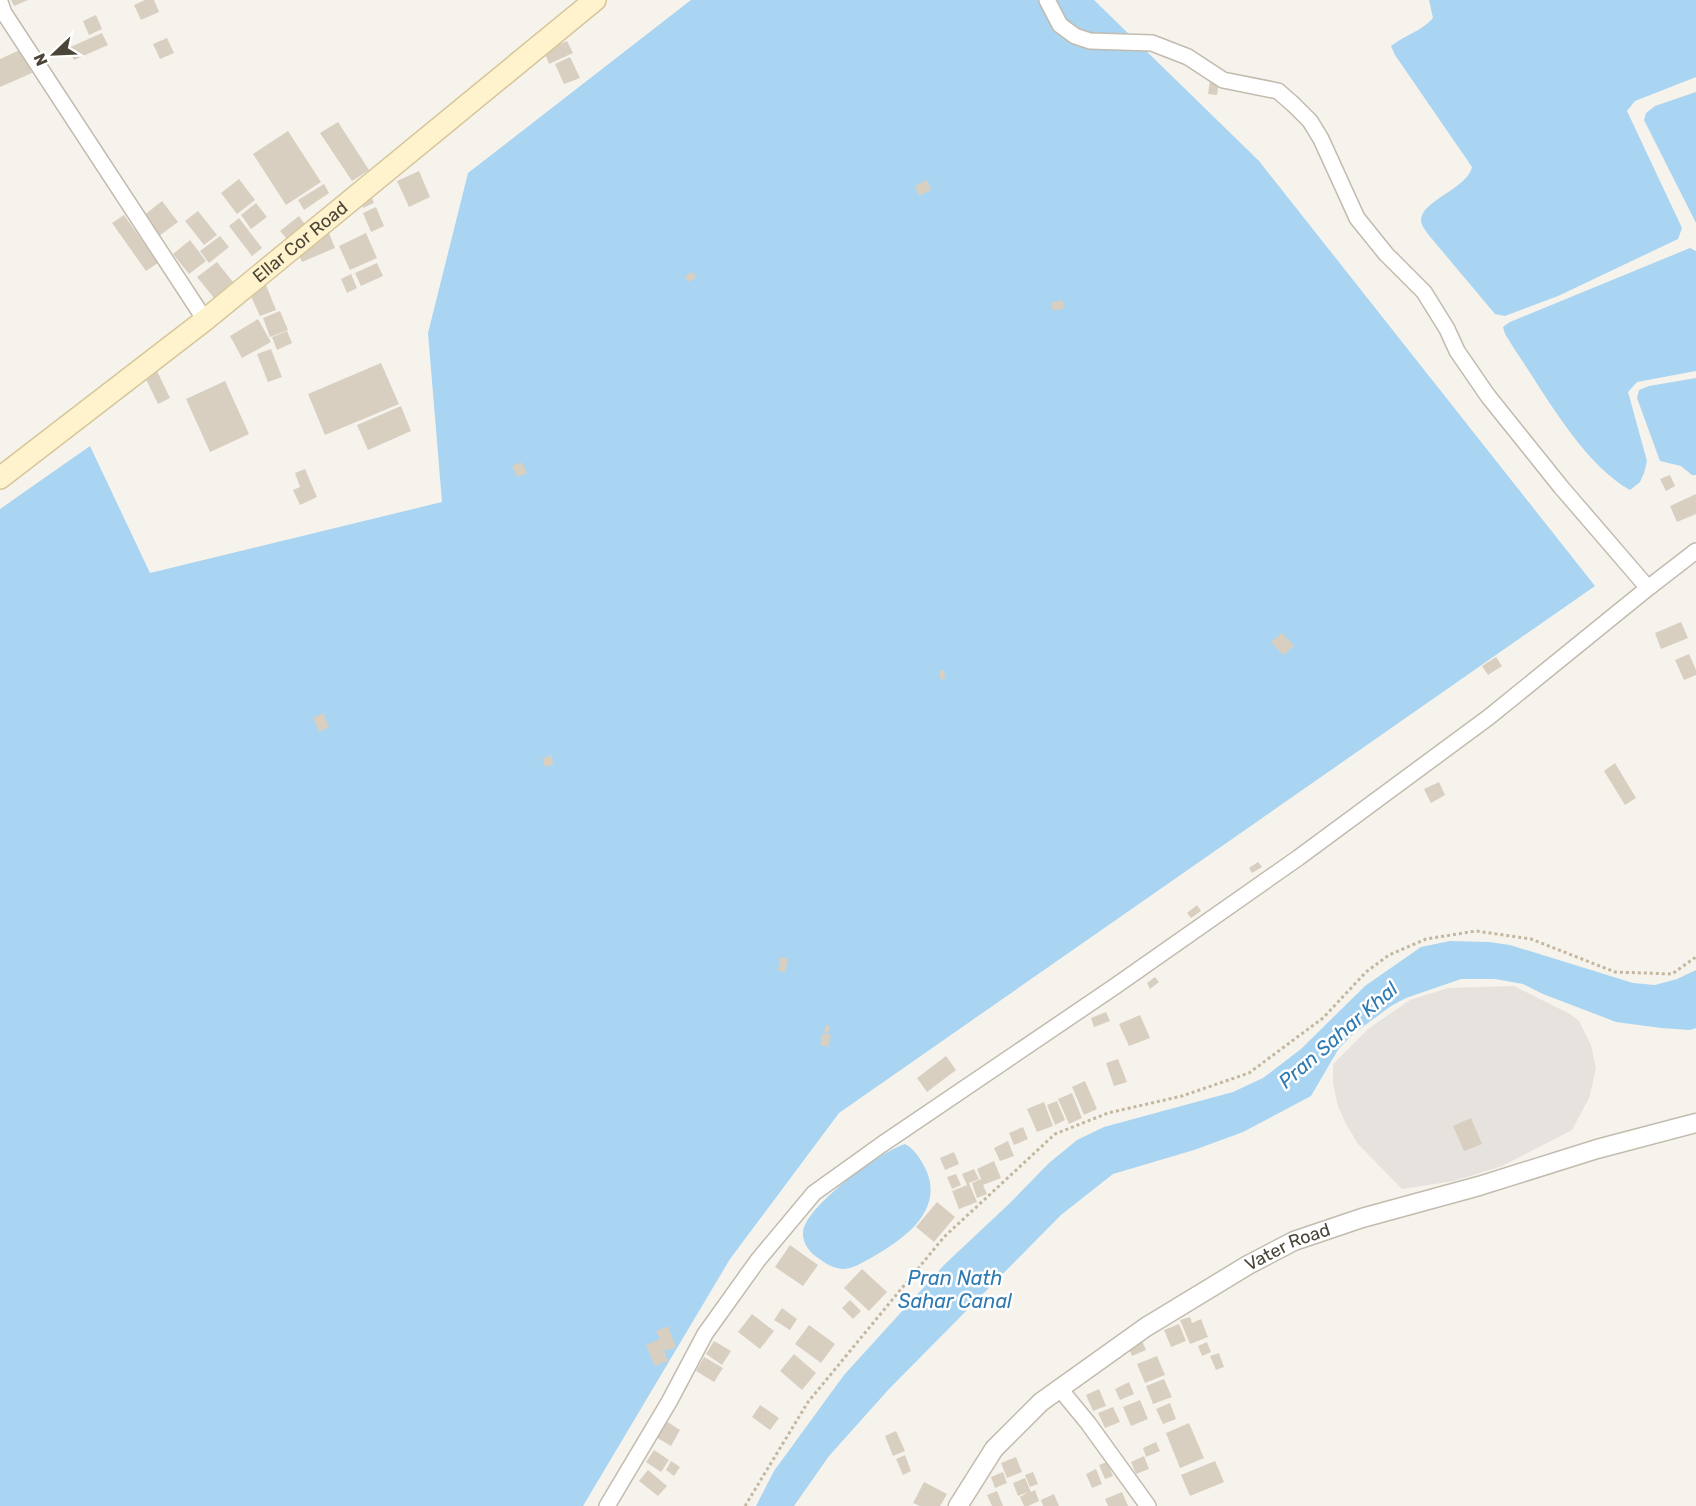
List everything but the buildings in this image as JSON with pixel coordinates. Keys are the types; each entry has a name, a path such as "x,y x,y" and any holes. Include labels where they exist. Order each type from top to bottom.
{"main road":[{"name":"Ellar Cor Road","path":"0,478 205,320 595,0"}],"street":[{"path":"1047,0 1060,25 1075,36 1090,41 1152,43 1188,57 1223,80 1278,91 1294,105 1310,121 1321,140 1357,218 1386,254 1424,292 1447,328 1457,351 1488,396 1648,588"},
{"path":"0,2 4,13 205,320"},
{"path":"607,1506 669,1402 705,1334 758,1260 814,1193 1298,858 1489,717 1648,588 1693,560"},
{"name":"Vater Road","path":"958,1506 994,1449 1041,1402 1146,1327 1248,1265 1294,1241 1362,1218 1479,1186 1597,1149 1696,1123"},
{"path":"1060,1389 1088,1423 1148,1506"}],"path":[{"path":"745,1506 808,1401 937,1246 1055,1134 1108,1113 1182,1096 1249,1073 1323,1018 1366,972 1389,955 1426,939 1476,931 1531,939 1614,972 1672,974 1696,957"}],"shaded area":[{"path":"1514,986 1570,1014 1579,1021 1591,1045 1596,1069 1589,1098 1572,1130 1502,1166 1454,1181 1402,1189 1358,1144 1346,1124 1338,1106 1333,1084 1333,1064 1368,1029 1410,1000 1448,988"}],"water":[{"path":"691,0 1094,0 1259,161 1595,586 839,1113 730,1259 583,1506 0,1506 0,509 90,446 150,573 442,502 428,333 468,173"},
{"path":"1429,0 1696,0 1696,77 1635,101 1627,111 1682,228 1678,239 1558,296 1505,316 1495,314 1427,233 1421,222 1423,213 1428,207 1469,175 1472,167 1391,46 1433,18"},
{"path":"1696,92 1696,223 1644,120 1646,113 1655,106"},
{"path":"1690,248 1696,251 1696,371 1637,382 1628,392 1647,461 1640,482 1630,490 1596,463 1566,427 1505,334 1503,327 1510,322"},
{"path":"1696,378 1696,475 1692,475 1681,466 1660,461 1637,398 1639,390 1649,386"},
{"name":"Pran Nath Sahar Canal","path":"1450,941 1510,945 1633,983 1655,985 1677,979 1696,970 1696,1028 1690,1030 1661,1028 1616,1022 1523,984 1495,979 1461,979 1406,998 1391,1006 1353,1034 1339,1048 1311,1096 1243,1132 1194,1150 1113,1174 1061,1215 889,1389 829,1456 794,1506 756,1506 774,1471 844,1375 944,1265 1049,1163 1077,1140 1104,1127 1233,1092 1263,1078 1301,1049 1365,986 1421,947"},
{"path":"905,1144 912,1149 927,1172 930,1187 929,1200 917,1224 883,1251 850,1268 834,1267 814,1255 803,1236 804,1227 813,1213 836,1189 865,1166"}],"water label":[{"name":"Pran Sahar Khal","path":"1338,1035"}]}
